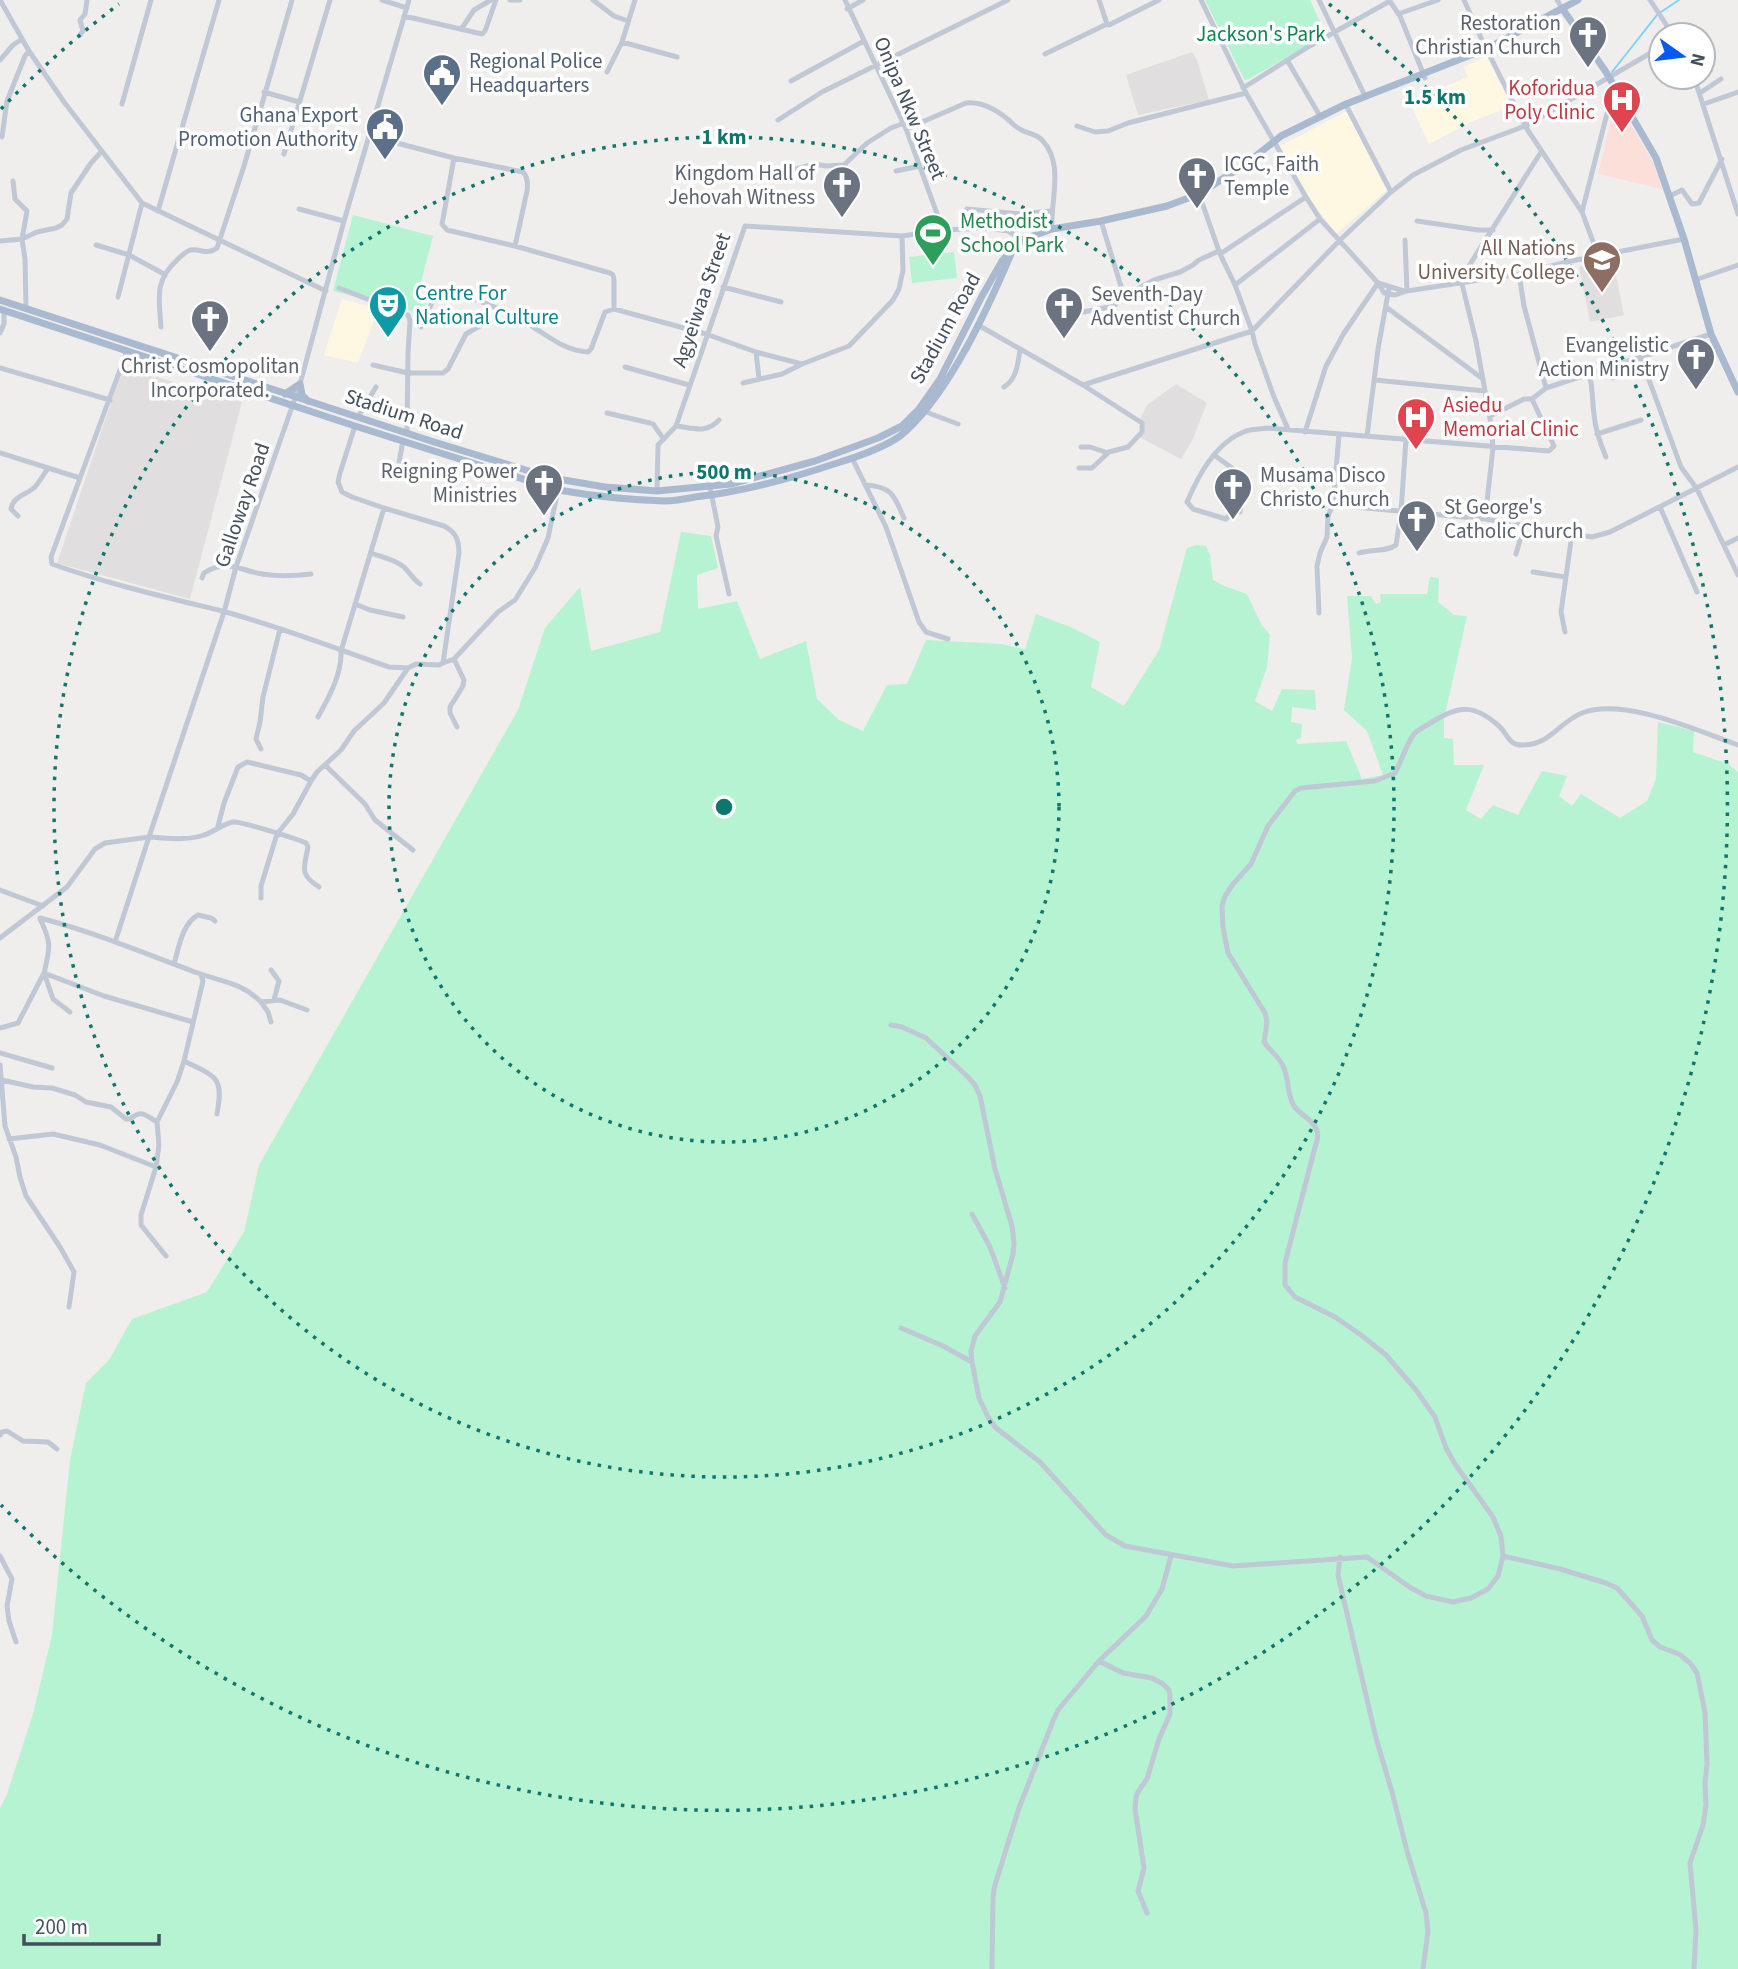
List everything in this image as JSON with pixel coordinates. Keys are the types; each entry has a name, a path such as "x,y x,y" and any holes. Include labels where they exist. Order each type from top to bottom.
{"main road":[{"path":"1563,10 1578,0"},
{"path":"1022,240 1052,229 1167,206 1199,194 1274,143 1347,107 1487,50 1587,0"},
{"path":"1563,10 1609,77 1656,158 1684,239 1711,334 1738,391"},
{"path":"1274,143 1281,136 1365,96 1425,76"},
{"name":"Stadium Road","path":"433,446 552,478 605,487 657,491 741,491 793,478 852,458 903,434 926,412 986,298 1002,261 1022,240"},
{"name":"Stadium Road","path":"2,306 26,308 285,394 294,401 309,402 358,417 405,437 558,490 666,501 711,492 815,461 878,438 902,426 943,381 978,324 986,298"},
{"name":"Stadium Road","path":"2,306 127,351 294,401 355,426 405,437"},
{"path":"285,394 300,384 302,395 309,402"}],"street":[{"path":"0,0 29,51 64,102 142,203 326,291"},
{"path":"80,35 83,32 80,20 85,14 87,0"},
{"path":"122,104 151,0"},
{"path":"159,211 219,0"},
{"path":"160,327 158,298 164,274 191,250 215,251 220,240 292,0"},
{"path":"284,154 330,0"},
{"path":"382,0 407,8"},
{"name":"Galloway Road","path":"115,942 224,612 236,567 300,384 344,221 409,0"},
{"path":"462,28 474,10 491,0"},
{"path":"404,16 483,33 496,0"},
{"path":"510,0 520,0"},
{"path":"593,0 614,16 628,21"},
{"path":"607,72 622,42 635,0"},
{"name":"Onipa Nkw Street","path":"845,0 905,126 943,230"},
{"path":"847,9 863,0"},
{"path":"778,120 822,92 1008,0"},
{"path":"1099,0 1107,24"},
{"path":"1045,54 1159,0"},
{"path":"1201,0 1245,90 1306,197 1320,219 1378,283 1382,291 1395,295 1406,291 1462,284 1684,239"},
{"path":"1319,0 1365,96"},
{"path":"1398,14 1438,0"},
{"path":"1464,0 1525,126 1582,212 1598,255"},
{"path":"1557,0 1563,10"},
{"path":"1650,0 1664,21"},
{"path":"1077,126 1095,132 1108,131 1128,122 1245,90 1287,60 1390,1 1425,76"},
{"path":"0,60 22,39"},
{"path":"792,81 864,41"},
{"path":"622,42 677,57"},
{"path":"2,137 7,102 29,51"},
{"path":"1083,385 1252,331 1340,240 1413,175 1448,155 1525,126 1647,55"},
{"path":"1287,60 1320,116"},
{"path":"1721,79 1700,93 1738,214"},
{"path":"1582,212 1614,85"},
{"path":"264,92 299,102"},
{"path":"1704,104 1738,92"},
{"path":"786,172 814,164 844,165 867,143 891,128 905,126 974,102 1003,114 1021,131 1041,138 1050,149 1055,163 1052,229"},
{"path":"1347,107 1391,192"},
{"path":"370,136 454,158 523,172 528,182 515,246"},
{"path":"0,241 22,239 62,225 67,219 71,193 102,151"},
{"path":"1485,519 1493,447 1490,416 1462,284 1467,269 1541,152"},
{"path":"454,158 443,227 613,275 614,309"},
{"path":"1670,196 1682,190 1692,204 1699,203 1722,159"},
{"path":"896,171 920,166"},
{"path":"13,181 16,201 27,211 22,239 26,308"},
{"path":"1199,194 1288,429"},
{"path":"1078,313 1114,306 1124,296 1154,280 1180,272 1199,260 1220,252 1306,197"},
{"path":"118,297 142,203"},
{"path":"299,209 344,221"},
{"path":"967,209 1020,214 1051,211"},
{"path":"1235,285 1320,219"},
{"path":"1101,221 1124,296"},
{"path":"1417,221 1493,230"},
{"name":"Agyeiwaa Street","path":"663,438 676,426 745,226 902,236 943,230 996,229 1008,231 1022,240"},
{"path":"743,383 782,374 849,346 893,300 900,289 903,270 902,236"},
{"path":"1405,240 1406,291"},
{"path":"96,244 129,255 164,274"},
{"path":"1695,280 1738,265"},
{"path":"1519,274 1524,306 1546,388"},
{"path":"1306,432 1326,366 1344,333 1378,283"},
{"path":"339,288 408,314 410,321 405,437 399,463 416,472"},
{"path":"723,288 781,302"},
{"path":"1367,436 1388,291"},
{"path":"421,327 434,298 452,294 502,311 561,345 584,352 591,349 605,313 614,309 802,364"},
{"path":"0,333 4,324 2,306"},
{"path":"1387,307 1483,379"},
{"path":"373,365 408,373 443,373 448,369 466,334 483,324"},
{"path":"978,324 1142,423 1142,432 1128,447 1108,453 1092,468 1079,468"},
{"path":"1490,416 1524,399 1532,399 1546,388 1711,334"},
{"path":"1004,387 1010,384 1015,373 1020,349"},
{"path":"127,351 51,557 52,564 162,597 224,612 389,667 408,668"},
{"path":"756,352 759,379"},
{"path":"1641,358 1681,467 1697,489 1738,574"},
{"path":"625,367 689,385"},
{"path":"0,368 110,400"},
{"path":"1612,378 1644,370"},
{"path":"1589,374 1597,434 1606,457"},
{"path":"1375,380 1485,391"},
{"path":"358,417 376,387"},
{"path":"1214,455 1232,468 1245,486 1240,512 1232,512 1226,519 1194,509 1187,503 1203,471 1214,455 1224,443 1248,430 1288,429 1549,452 1553,448 1552,441 1532,399"},
{"path":"926,412 958,424"},
{"path":"607,413 653,424 663,438 658,445 657,491"},
{"path":"676,426 706,429 719,420"},
{"path":"1597,434 1641,420"},
{"path":"355,426 340,473 339,488 342,492 444,526 452,530 459,541 443,663"},
{"path":"1319,613 1317,566 1326,542 1329,512 1333,505 1339,435"},
{"path":"1359,553 1396,545 1406,439"},
{"path":"1080,447 1108,453"},
{"path":"0,453 80,478"},
{"path":"852,458 886,527 919,622 926,632 948,639"},
{"path":"1333,505 1485,519 1592,537 1601,536 1738,467"},
{"path":"18,516 11,509 11,505 15,499 36,485 48,468"},
{"path":"866,485 881,486 893,495 904,518"},
{"path":"261,898 261,886 277,834 293,814 311,781 341,750 354,731 384,703 408,668 416,664 439,665 454,659 498,612 515,600 535,568 548,538 558,490"},
{"path":"711,492 718,527 716,536 729,594"},
{"path":"1660,507 1697,592"},
{"path":"318,717 331,694 342,658 341,651 384,508"},
{"path":"1517,554 1524,525"},
{"path":"1564,632 1561,612 1572,534"},
{"path":"1724,545 1738,538"},
{"path":"371,553 396,562 420,584"},
{"path":"1730,559 1738,558"},
{"path":"202,578 204,573 219,565 288,577 311,574"},
{"path":"1534,572 1565,577"},
{"path":"355,604 403,617"},
{"path":"261,749 256,738 279,629"},
{"path":"454,659 464,680 450,708 457,727"},
{"path":"891,1025 926,1038 950,1058 975,1085 980,1096 998,1183 1014,1235 1013,1254 1005,1288 996,1310 975,1336 971,1351 983,1410 996,1428 1040,1462 1115,1542 1125,1546 1233,1566 1367,1557 1426,1596 1452,1602 1471,1598 1488,1589 1498,1576 1503,1556 1501,1536 1493,1517 1455,1464 1434,1417 1416,1390 1386,1355 1335,1317 1295,1297 1285,1285 1285,1263 1318,1137 1317,1129 1293,1104 1280,1060 1264,1042 1267,1022 1265,1013 1228,953 1223,928 1222,906 1225,896 1251,864 1268,826 1295,792 1301,788 1375,781 1395,773 1415,733 1445,715 1463,708 1481,712 1502,729 1508,740 1519,745 1547,739 1581,713 1602,709 1642,713 1738,745"},
{"path":"218,826 238,767 247,762 301,775 311,781"},
{"path":"325,765 365,804 375,820 413,850"},
{"path":"0,938 67,887 95,849 104,843 149,837 187,839 207,834 218,826 236,821 306,843 308,847 304,862 307,880 319,887"},
{"path":"0,890 43,906"},
{"path":"0,1028 18,1023 44,973 50,947 49,938 35,910"},
{"path":"174,964 186,928 193,918 198,915 215,920"},
{"path":"40,918 79,929 201,975 241,986 261,1002 271,1023"},
{"path":"271,970 279,981 274,1000"},
{"path":"44,973 52,999 70,1012"},
{"path":"44,973 104,996 193,1022"},
{"path":"166,1256 141,1225 144,1200 156,1167 159,1146 157,1122 184,1061 203,981 201,975"},
{"path":"261,1002 274,1000 307,1010"},
{"path":"0,1053 52,1068"},
{"path":"184,1061 216,1078 220,1087 217,1114"},
{"path":"0,1065 9,1139 26,1196 74,1272 69,1307"},
{"path":"2,1080 52,1088 75,1095 86,1102 111,1107 126,1119 142,1113 157,1122"},
{"path":"9,1139 52,1134 100,1145 156,1167"},
{"path":"972,1214 990,1247 1005,1288"},
{"path":"901,1328 972,1362"},
{"path":"0,1436 7,1431 23,1441 48,1442 57,1450"},
{"path":"0,1556 12,1579 8,1606 9,1621 16,1642"},
{"path":"992,1969 993,1896 1007,1842 1058,1710 1099,1661 1146,1616 1162,1589 1171,1556"},
{"path":"1503,1556 1560,1569 1617,1588 1642,1616 1652,1640 1660,1647 1679,1654 1697,1673 1705,1712 1707,1764 1703,1825 1690,1863 1696,1930 1694,1969"},
{"path":"1340,1557 1338,1575 1376,1738 1426,1913 1428,1931 1423,1969"},
{"path":"1099,1661 1123,1673 1152,1678 1169,1689 1170,1714 1158,1739 1147,1779 1136,1797 1144,1868 1138,1891 1147,1913"}],"shaded area":[{"path":"1192,52 1209,100 1138,115 1126,75"},
{"path":"1487,56 1511,106 1473,121 1429,144 1412,108 1422,102 1420,97 1468,77 1464,67"},
{"name":"Koforidua Poly Clinic","path":"1616,99 1656,168 1662,189 1598,174"},
{"path":"1347,111 1388,189 1336,234 1304,191 1280,146"},
{"name":"All Nations University College","path":"1613,260 1624,315 1590,322 1579,267"},
{"path":"342,299 378,309 358,363 324,355"},
{"path":"123,367 242,402 190,599 57,563"},
{"path":"1176,384 1207,403 1192,441 1181,459 1141,438 1140,419 1147,405"}],"green space":[{"name":"Jackson's Park","path":"1205,0 1310,0 1326,35 1245,81"},
{"path":"353,215 433,236 417,297 427,300 423,314 333,291"},
{"name":"Methodist School Park","path":"954,252 957,278 912,283 909,257"},
{"path":"681,532 711,536 718,568 697,575 698,609 737,601 760,659 806,641 817,699 839,720 863,731 887,685 907,684 926,640 1001,644 1025,649 1036,614 1100,642 1091,687 1124,706 1159,650 1187,548 1196,545 1206,546 1210,555 1213,580 1247,594 1261,624 1270,635 1267,667 1255,701 1272,711 1282,689 1315,690 1316,710 1292,707 1291,722 1302,724 1301,738 1296,740 1297,744 1346,741 1362,779 1383,775 1367,731 1344,710 1352,658 1347,596 1371,596 1376,604 1381,602 1380,594 1427,594 1430,577 1439,578 1438,602 1454,615 1467,616 1444,719 1444,738 1453,739 1454,765 1484,765 1466,810 1481,819 1493,805 1518,815 1542,771 1567,776 1559,796 1572,806 1581,794 1620,818 1647,801 1656,779 1658,722 1694,731 1693,752 1728,764 1738,772 1738,1969 0,1969 0,1808 33,1714 52,1635 70,1460 86,1383 109,1360 132,1319 207,1292 244,1232 259,1165 518,710 545,628 580,587 591,651 660,632"}],"waterway":[{"path":"1661,12 1679,0"},
{"path":"1612,72 1657,15"}],"place":[{"name":"Restoration Christian Church","path":"1588,69"},
{"name":"Regional Police Headquarters","path":"442,107"},
{"name":"Koforidua Poly Clinic","path":"1622,134"},
{"name":"Ghana Export Promotion Authority","path":"385,161"},
{"name":"ICGC, Faith Temple","path":"1197,210"},
{"name":"Kingdom Hall of Jehovah Witness","path":"842,219"},
{"name":"Methodist School Park","path":"933,267"},
{"name":"All Nations University College","path":"1602,294"},
{"name":"Centre For National Culture","path":"388,339"},
{"name":"Seventh-Day Adventist Church","path":"1064,340"},
{"name":"Christ Cosmopolitan Incorporated.","path":"210,353"},
{"name":"Evangelistic Action Ministry","path":"1696,391"},
{"name":"Asiedu Memorial Clinic","path":"1416,451"},
{"name":"Reigning Power Ministries","path":"544,517"},
{"name":"Musama Disco Christo Church","path":"1233,521"},
{"name":"St George's Catholic Church","path":"1417,553"}]}
